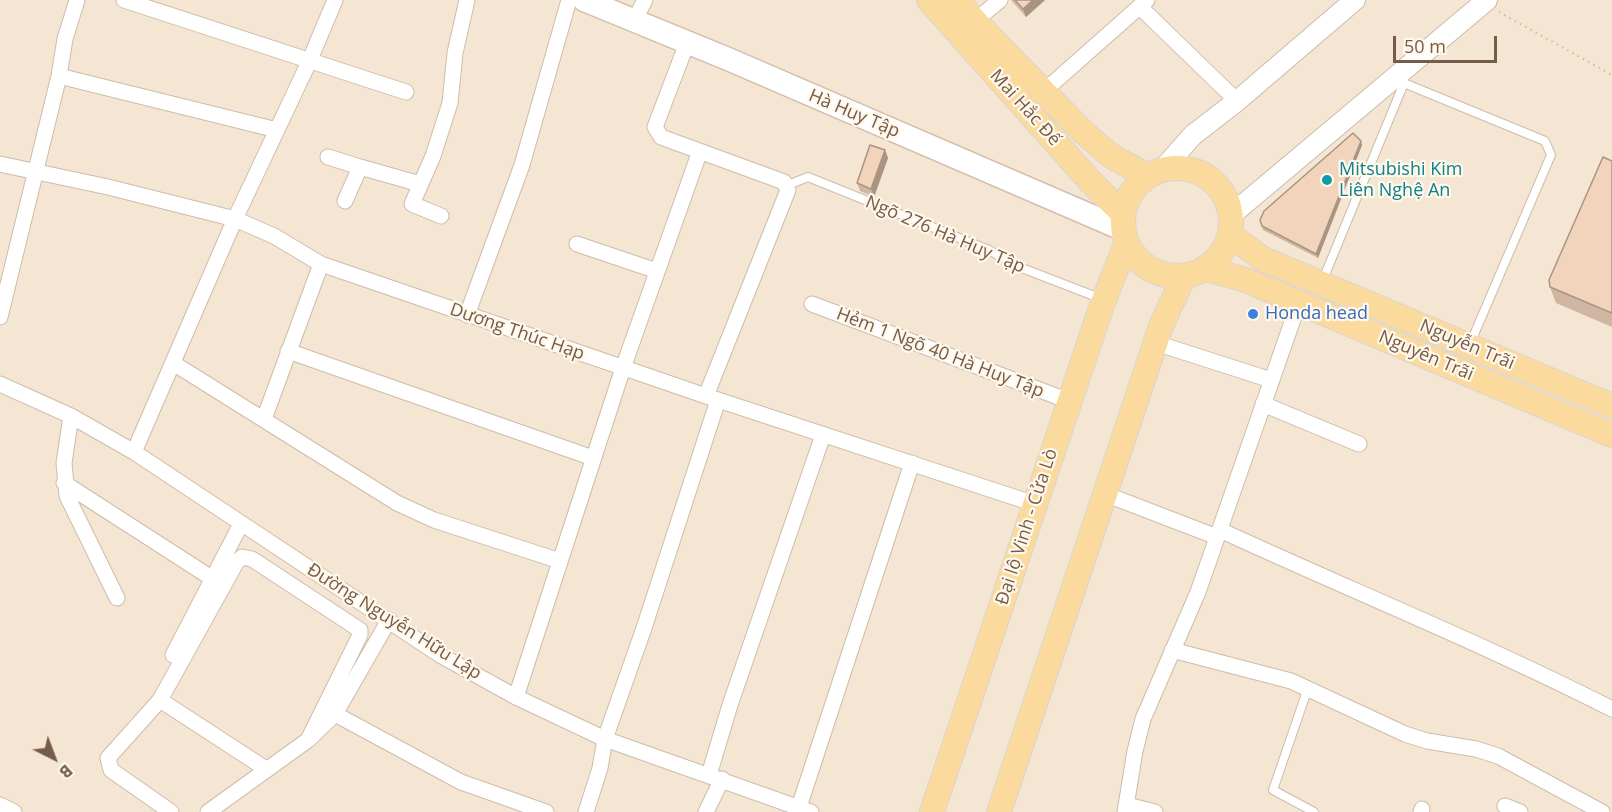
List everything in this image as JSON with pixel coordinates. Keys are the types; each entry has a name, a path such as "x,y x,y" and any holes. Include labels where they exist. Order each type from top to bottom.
{"main road":[{"name":"Hà Huy Tập","path":"584,0 1124,229"},
{"name":"Mai Hắc Đế","path":"929,0 1090,181 1124,229"},
{"name":"Mai Hắc Đế","path":"957,0 1043,92 1111,156 1155,173"},
{"path":"1178,168 1193,170 1207,177 1223,194 1230,225 1226,246 1217,259 1194,273 1160,275 1146,268 1134,258 1124,229 1127,199 1136,186 1155,173 1178,168"},
{"path":"1230,225 1263,259 1321,284"},
{"name":"Đại lộ Vinh - Cửa Lò","path":"932,812 1104,299 1124,229"},
{"path":"999,812 1156,343 1194,273"},
{"name":"Nguyên Trãi","path":"1194,273 1243,279 1612,435"},
{"name":"Nguyễn Trãi","path":"1321,284 1612,406"}],"street":[{"path":"0,317 59,76 65,39 77,0"},
{"path":"124,0 406,92"},
{"path":"134,452 235,219 309,62 335,0"},
{"path":"441,216 412,204 436,148 450,103 455,53 467,0"},
{"path":"467,315 522,165 569,0"},
{"path":"634,21 645,0"},
{"path":"975,21 1000,0"},
{"path":"1155,173 1193,135 1237,101 1355,0"},
{"path":"1230,225 1398,81 1485,1"},
{"path":"1043,92 1144,3 1237,101"},
{"path":"586,812 600,768 604,739 644,628 712,398 788,190 788,185 784,182 661,137 656,127 687,43"},
{"path":"59,76 277,130"},
{"path":"516,697 623,368 700,151"},
{"path":"328,157 420,184"},
{"name":"Dương Thúc Hạp","path":"0,164 108,187 235,219 274,236 321,264 712,398 1035,504"},
{"path":"345,201 360,167"},
{"path":"577,244 657,271"},
{"path":"264,419 321,264"},
{"path":"1155,812 1126,808 1140,729 1190,610 1219,533 1299,302"},
{"name":"Hẻm 1 Ngõ 40 Hà Huy Tập","path":"812,304 1069,401"},
{"path":"1156,343 1271,380"},
{"path":"288,351 593,458"},
{"path":"172,363 379,493 412,510 448,525 560,561"},
{"name":"Đường Nguyễn Hữu Lập","path":"0,384 70,416 134,452 440,655 516,697 604,739 805,809"},
{"path":"1263,404 1359,444"},
{"path":"70,416 63,463 64,483 71,507 117,598"},
{"path":"706,812 716,777 730,705 823,435"},
{"path":"805,809 912,463"},
{"path":"64,483 213,579"},
{"path":"1105,494 1219,533 1526,666 1612,709"},
{"path":"170,660 241,524"},
{"path":"171,812 111,770 108,762 110,754 160,700 236,563 242,557 248,557 360,630 360,635 308,740"},
{"path":"208,812 308,740 335,714 389,620"},
{"path":"1172,650 1271,675 1308,688 1405,734 1426,741 1476,749 1498,756 1602,812"},
{"path":"160,700 266,769"},
{"path":"335,714 461,782 546,812"},
{"path":"0,805 14,812"}],"lane":[{"path":"1321,284 1398,81 1545,141 1551,154 1470,346"},
{"name":"Ngõ 276 Hà Huy Tập","path":"788,185 808,177 989,250 1014,265 1104,299"},
{"path":"1308,688 1273,790 1314,812"}],"path":[{"path":"1485,1 1612,75"}],"shaded area":[{"path":"0,0 1612,0 1612,812 0,812"}],"building":[{"path":"1015,0 1033,0 1023,9"},
{"name":"Mitsubishi Kim Liên Nghệ An","path":"1353,133 1361,141 1316,254 1262,226 1260,220 1264,211"},
{"path":"870,145 885,150 871,189 857,183"},
{"path":"1603,157 1612,161 1612,313 1550,287 1549,280"}],"place":[{"name":"Mitsubishi Kim Liên Nghệ An","path":"1327,180"},
{"name":"Honda head","path":"1253,314"}]}
